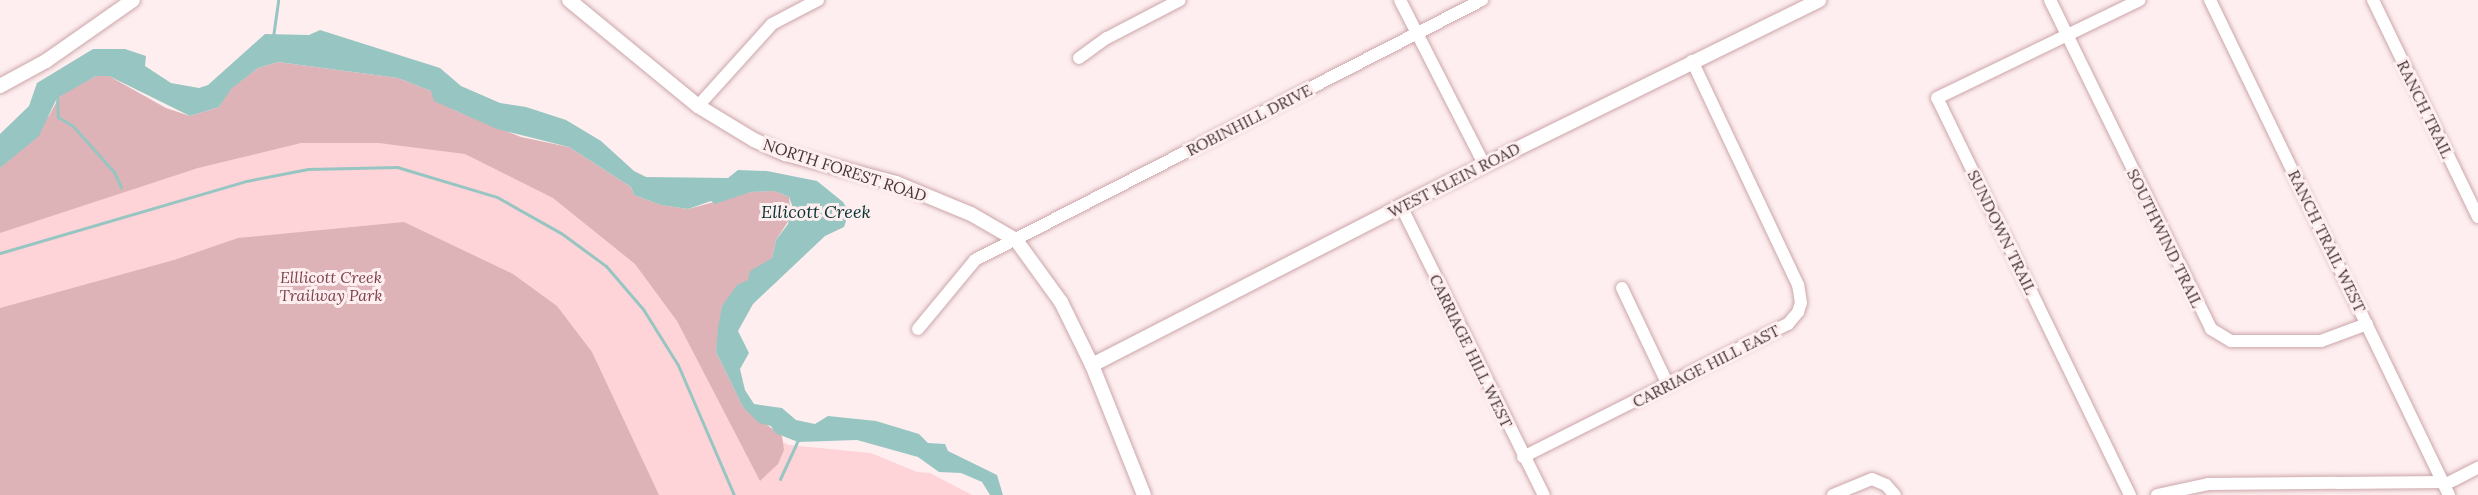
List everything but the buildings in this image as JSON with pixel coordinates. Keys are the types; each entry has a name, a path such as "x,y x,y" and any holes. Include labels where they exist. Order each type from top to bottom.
{"street":[{"path":"0,86 46,61 133,0"},
{"name":"NORTH FOREST ROAD","path":"569,0 698,106 754,140 786,154 896,183 971,214 1016,240 1061,302 1092,365 1144,495"},
{"path":"698,106 772,24 818,0"},
{"path":"1079,58 1107,38 1180,0"},
{"path":"1400,0 1484,164"},
{"name":"ROBINHILL DRIVE","path":"918,330 975,260 1482,0"},
{"name":"WEST KLEIN ROAD","path":"1092,365 1484,164 1819,0"},
{"name":"SOUTHWIND TRAIL","path":"2050,0 2204,319 2217,335 2231,341 2321,341 2367,324"},
{"path":"2067,35 2140,0"},
{"name":"RANCH TRAIL WEST","path":"2210,0 2446,488"},
{"name":"RANCH TRAIL","path":"2373,0 2478,217"},
{"name":"SUNDOWN TRAIL","path":"2067,35 1937,98 2130,495"},
{"name":"CARRIAGE HILL EAST","path":"1523,457 1788,324 1801,303 1798,285 1692,61"},
{"name":"CARRIAGE HILL WEST","path":"1401,206 1523,457 1544,495"},
{"path":"1622,288 1668,385"},
{"path":"2157,495 2208,484 2446,488 2478,468"},
{"path":"1836,494 1872,479 1895,495"}],"green space":[{"path":"278,62 398,78 431,91 454,110 521,137 569,147 631,187 634,195 661,205 688,209 751,192 775,191 789,197 791,217 776,240 772,258 722,306 716,352 743,407 782,436 784,450 778,464 760,481 677,321 635,264 553,198 465,154 379,143 301,143 198,168 0,233 0,168 49,116 60,95 96,76 109,76 166,108 190,116 219,107 230,89 258,68"},
{"name":"Elllicott Creek Trailway Park","path":"233,89 694,213 756,193 763,182 783,196 719,307 713,357 764,433 789,445 871,453 917,472 930,473 972,495 0,495 0,172 219,110"},
{"path":"404,222 513,274 557,306 592,352 659,495 0,495 0,308 174,260 238,238"}],"water":[{"name":"Ellicott Creek","path":"320,30 440,68 461,86 500,103 526,107 566,120 601,141 634,171 646,177 728,178 738,170 767,171 817,181 843,202 849,212 844,227 825,236 753,304 738,331 749,353 740,369 745,390 754,404 782,408 796,420 815,424 828,416 876,421 919,434 928,443 945,444 948,451 997,475 1003,495 990,495 982,482 961,473 939,472 918,457 857,440 798,442 775,433 771,426 759,423 743,407 716,352 718,328 722,306 737,285 748,280 750,271 772,258 776,240 788,224 792,205 789,197 775,191 751,192 715,204 711,201 688,209 661,205 634,195 631,187 569,147 497,129 434,101 431,91 398,78 278,62 258,68 231,89 219,107 190,116 109,76 96,76 57,98 39,136 0,168 0,134 29,106 37,83 93,49 125,49 146,56 145,66 171,83 199,88 208,85 265,34 309,35"}],"waterway":[{"path":"273,37 278,0"},
{"path":"57,94 58,117 73,126 114,172 121,187"},
{"path":"0,253 246,181 308,169 397,167 497,197 561,233 606,266 643,309 678,365 734,495"},
{"path":"780,479 798,440"}]}
